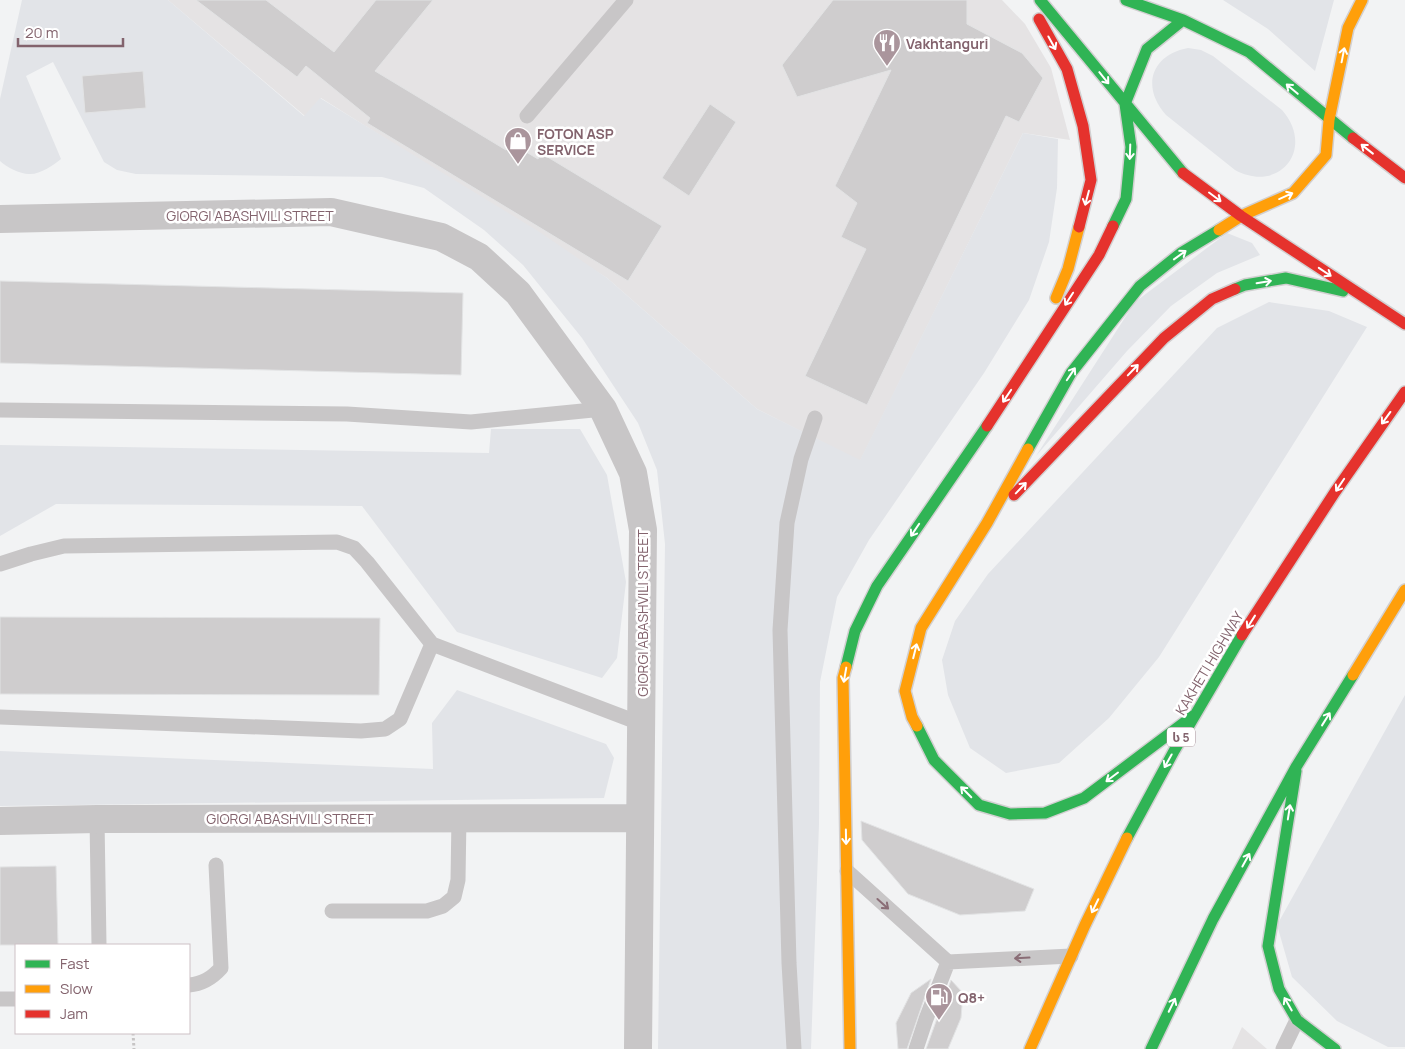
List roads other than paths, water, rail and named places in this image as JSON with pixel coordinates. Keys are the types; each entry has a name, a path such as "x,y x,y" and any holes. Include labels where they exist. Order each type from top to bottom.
{"main road":[{"path":"1029,0 1067,69 1083,126 1091,180 1068,269 1032,355"},
{"path":"1040,0 1182,172 1241,216 1405,324"},
{"path":"1126,0 1183,20 1249,52 1329,120 1405,178"},
{"path":"1193,716 1084,798 1045,813 1010,814 979,805 934,760 912,717 905,691 921,628 987,523 1070,374 1140,286 1181,253 1241,216 1294,193 1326,156 1329,120 1348,28 1362,0"},
{"path":"850,1049 844,678 855,631 877,586 1013,388 1032,355 1098,254 1126,198 1131,147 1125,104 1147,50 1183,20"},
{"path":"987,523 1164,338 1212,299 1245,285 1286,278 1360,295"},
{"name":"KAKHETI HIGHWAY","path":"1030,1049 1071,956 1144,805 1193,716 1275,583 1367,445 1405,392"},
{"path":"1151,1049 1213,919 1296,767 1405,590"},
{"path":"1296,767 1268,946 1279,989 1297,1020 1335,1049"}],"street":[{"name":"GIORGI ABASHVILI STREET","path":"0,219 331,212 441,236 479,257 518,292 603,409 633,473 643,530 638,1049"},
{"name":"GIORGI ABASHVILI STREET","path":"0,821 459,817 640,818"}],"lane":[{"path":"527,116 626,0"},
{"path":"0,410 347,414 472,422 603,409"},
{"path":"794,1049 789,963 780,630 787,523 801,459 815,418"},
{"path":"0,564 64,546 337,542 354,548 432,644 642,724"},
{"path":"0,717 361,731 385,729 400,719 432,644"},
{"path":"332,911 427,911 443,906 454,897 458,880 459,817"},
{"path":"97,819 99,944"},
{"path":"190,985 196,985 211,978 221,968 216,865"},
{"path":"847,871 948,962 1071,956"},
{"path":"916,1049 948,962"},
{"path":"0,999 15,999"},
{"path":"1283,1049 1297,1020"}],"place":[{"name":"Vakhtanguri","path":"887,67"},
{"name":"FOTON ASP SERVICE","path":"518,165"},
{"name":"Q8+","path":"939,1021"}]}
